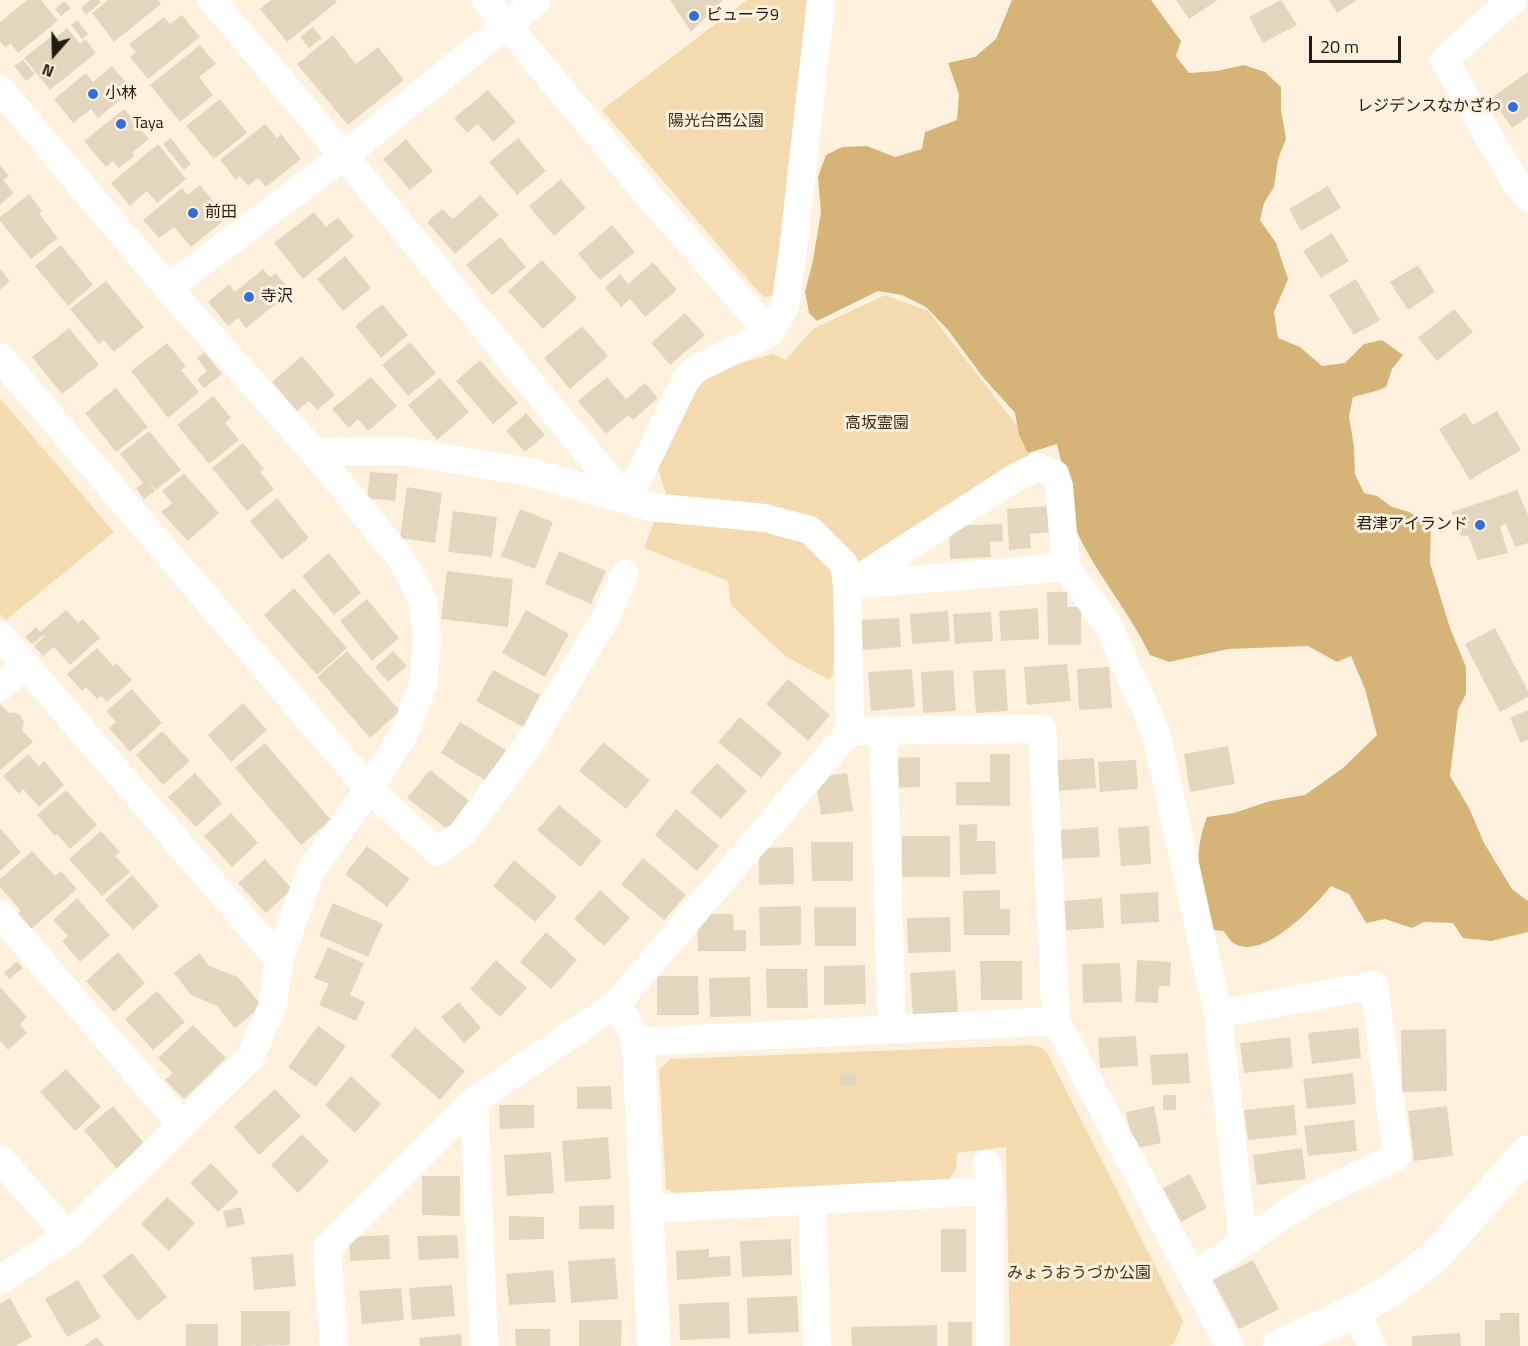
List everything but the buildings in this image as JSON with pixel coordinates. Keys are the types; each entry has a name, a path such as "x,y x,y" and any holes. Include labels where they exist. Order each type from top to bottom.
{"street":[{"path":"212,0 344,156 624,497"},
{"path":"486,0 655,203 770,333"},
{"path":"168,288 344,156 537,0"},
{"path":"624,497 634,488 685,381 696,369 770,333 785,306 821,0"},
{"path":"1512,0 1444,60 1514,180 1528,198"},
{"path":"0,89 168,288 314,452 402,560 423,601 427,639 423,685 404,734 369,789 311,870 279,960 273,1005 249,1059 68,1236 0,1280"},
{"path":"0,357 369,789 437,851 461,835 532,740 605,619 625,574"},
{"path":"314,452 404,451 534,472 624,497 651,507 765,518 810,530 844,564 848,586 850,731 617,1003 474,1101 327,1248 334,1346"},
{"path":"848,586 1016,477 1037,467 1055,474 1059,486 1066,567 1108,625 1156,733 1218,1014 1243,1242"},
{"path":"848,586 1066,567"},
{"path":"0,634 279,960"},
{"path":"0,687 26,665"},
{"path":"850,731 1042,729 1056,1022 1230,1346"},
{"path":"883,730 892,1029"},
{"path":"0,914 182,1125"},
{"path":"1193,1276 1305,1201 1397,1156 1374,985 1218,1014"},
{"path":"617,1003 638,1042 654,1346"},
{"path":"638,1042 1056,1022"},
{"path":"474,1101 484,1346"},
{"path":"1279,1346 1356,1311 1393,1289 1435,1256 1528,1152"},
{"path":"0,1159 68,1236"},
{"path":"646,1209 812,1200 989,1178 990,1346"},
{"path":"812,1200 818,1346"},
{"path":"1356,1311 1372,1346"}],"green space":[{"name":"陽光台西公園","path":"747,0 809,0 776,295 763,297 602,110"},
{"name":"高坂霊園","path":"885,295 928,311 1032,445 1027,459 857,567 831,539 667,497 658,468 702,379 716,370 773,354 785,360 813,329"},
{"path":"0,398 114,532 6,620 0,614"},
{"path":"657,514 806,534 834,566 838,605 833,675 829,680 785,656 731,605 728,581 644,548"},
{"name":"みょうおうづか公園","path":"1031,1045 1042,1048 1048,1054 1183,1321 1174,1344 1169,1346 1010,1346 1006,1147 957,1153 956,1170 949,1179 675,1193 666,1189 659,1069 671,1059"}],"shaded area":[{"path":"1012,0 1151,0 1181,41 1176,56 1189,73 1217,71 1244,65 1265,72 1281,87 1281,109 1286,139 1278,159 1274,187 1264,203 1260,220 1276,243 1288,279 1274,312 1278,338 1300,347 1322,366 1345,363 1364,344 1382,340 1403,355 1392,369 1386,387 1353,397 1349,416 1355,474 1364,493 1377,496 1392,507 1409,512 1431,525 1430,563 1450,628 1466,667 1466,694 1458,710 1450,776 1469,808 1484,843 1512,889 1528,901 1528,932 1491,941 1463,938 1453,923 1424,922 1412,928 1385,919 1366,923 1349,894 1331,886 1286,930 1257,945 1244,947 1232,942 1223,931 1213,930 1202,886 1199,861 1199,847 1207,817 1234,813 1270,801 1305,795 1343,768 1377,735 1365,689 1351,656 1337,662 1308,646 1228,649 1169,662 1150,655 1078,534 1069,512 1057,444 1028,453 1019,435 1015,413 982,376 948,330 926,307 902,295 878,291 817,321 809,313 805,292 821,212 818,177 826,155 842,147 867,146 895,157 922,149 925,132 957,120 959,94 948,63 975,57 996,39"}],"place":[{"name":"ビューラ9","path":"694,16"},
{"name":"小林","path":"93,94"},
{"name":"レジデンスなかざわ","path":"1513,107"},
{"name":"Taya","path":"121,124"},
{"name":"前田","path":"193,213"},
{"name":"寺沢","path":"249,297"},
{"name":"君津アイランド","path":"1480,525"}]}
